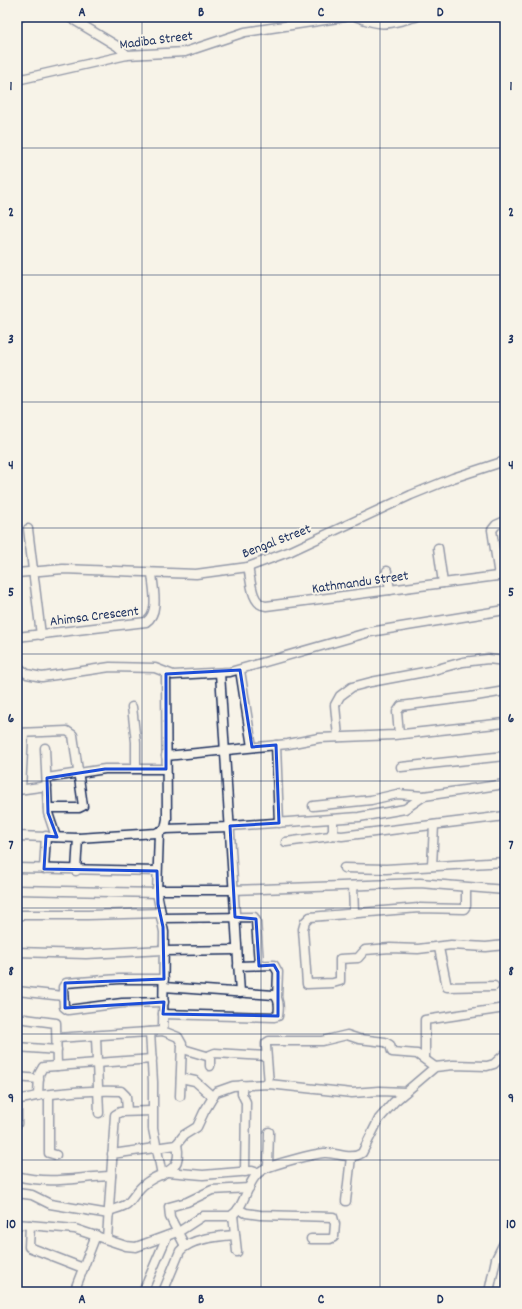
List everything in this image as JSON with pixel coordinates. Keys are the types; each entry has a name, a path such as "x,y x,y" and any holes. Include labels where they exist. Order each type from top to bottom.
{"street":[{"path":"17,18 21,17"},
{"path":"69,17 117,46 127,55"},
{"name":"Madiba Street","path":"17,80 127,55 184,52 245,32 345,17"},
{"path":"357,17 374,24 382,24 416,17"},
{"name":"Bengal Street","path":"17,573 78,569 196,574 248,567 291,551 410,495 453,478 505,461"},
{"path":"502,575 492,530 496,525 505,521"},
{"path":"28,529 41,635"},
{"path":"438,548 443,583"},
{"name":"Kathmandu Street","path":"248,567 256,599 262,606 502,575"},
{"path":"387,571 390,590"},
{"name":"Ahimsa Crescent","path":"17,637 146,622 151,619 154,611 152,573"},
{"path":"17,666 27,674 42,676 110,667 154,668 166,674 183,675 220,673 240,670 370,632 505,610"},
{"path":"338,737 335,705 340,696 352,687 430,671 463,662 488,659 505,661"},
{"path":"240,670 252,747"},
{"path":"220,673 240,993"},
{"path":"163,1031 164,950 161,915 157,892 157,871 162,830 167,819 166,674"},
{"path":"399,734 397,712 401,706 470,698 505,691"},
{"path":"132,707 136,742 136,768"},
{"path":"166,756 276,745 310,739 399,734 505,723"},
{"path":"48,808 79,808 83,806 80,772 73,735 71,732 21,733 19,789 80,772 105,769 166,768"},
{"path":"276,745 280,823"},
{"path":"46,748 48,808 56,836"},
{"path":"401,767 505,756"},
{"path":"313,806 371,800 397,794 424,796 505,784"},
{"path":"17,836 56,836 78,838 162,830 333,820 397,811 410,806 424,796"},
{"path":"286,842 332,835 342,836 505,816"},
{"path":"332,835 333,820"},
{"path":"432,866 434,825"},
{"path":"44,869 46,836"},
{"path":"76,871 78,838"},
{"path":"344,868 376,869 505,862"},
{"path":"17,868 76,871 157,871"},
{"path":"17,890 157,892 420,883 466,888 505,890"},
{"path":"353,886 354,913"},
{"path":"466,888 466,906 464,909 426,908 314,916 305,922 304,947 307,984 333,983 340,981 340,959 358,958 365,950 439,948 451,945 486,947 505,945"},
{"path":"17,915 161,915 235,918 252,916 256,919 259,965"},
{"path":"439,948 447,987 494,986"},
{"path":"17,952 86,954 164,950 237,950"},
{"path":"163,1014 276,1017 278,1015 278,972 275,966 273,964 238,966"},
{"path":"164,1002 122,1003 68,1010 64,1007 63,985 66,983 119,979 240,993 274,995 277,997"},
{"path":"17,991 63,996"},
{"path":"425,1058 425,1020 505,1008"},
{"path":"17,1018 55,1022 57,1038 57,1066"},
{"path":"57,1038 96,1037 163,1031 178,1037 183,1049 180,1096"},
{"path":"150,1032 153,1130 156,1147 165,1174"},
{"path":"269,1084 266,1043 269,1041 322,1041 347,1035 359,1039 385,1042 389,1044 392,1052 417,1054 425,1058 435,1067"},
{"path":"96,1037 99,1113"},
{"path":"17,1047 57,1050"},
{"path":"183,1049 210,1062 211,1054 215,1052 266,1056"},
{"path":"237,1252 235,1212 258,1174 268,1167 321,1153 335,1153 351,1157 362,1153 379,1119 405,1092 435,1067 453,1065 487,1066 494,1064 505,1054"},
{"path":"38,1096 40,1071 43,1067 152,1059"},
{"path":"17,1077 39,1079"},
{"path":"180,1078 195,1081 213,1097"},
{"path":"17,1193 32,1195 50,1204 109,1212 126,1205 136,1191 146,1182 165,1174 178,1160 177,1144 184,1135 197,1128 213,1097 220,1090 242,1085 269,1084 352,1093 384,1091 405,1092"},
{"path":"242,1085 242,1094 246,1102 245,1172"},
{"path":"17,1124 17,1099 31,1099 38,1096 123,1092 126,1096 127,1112"},
{"path":"48,1095 49,1153 56,1155"},
{"path":"107,1239 115,1115 120,1112 152,1111"},
{"path":"268,1132 268,1167"},
{"path":"112,1154 177,1144"},
{"path":"346,1201 351,1157"},
{"path":"165,1174 202,1175 254,1171 258,1174"},
{"path":"17,1176 41,1181 73,1181 85,1177 111,1176"},
{"path":"185,1246 177,1232 168,1210 170,1207 187,1202 212,1190 249,1188"},
{"path":"17,1224 75,1230 96,1235 126,1246 136,1247 177,1232 203,1216 226,1216 235,1212 260,1215 332,1217 335,1224 334,1237 330,1239 311,1239"},
{"path":"30,1225 29,1247 83,1268"},
{"path":"74,1292 96,1235"},
{"path":"163,1292 180,1251 185,1246 208,1238 235,1235"},
{"path":"143,1292 167,1236"},
{"path":"489,1292 496,1259 505,1241"}],"highlighted area":[{"path":"240,670 252,747 276,745 279,823 230,826 235,917 256,919 259,966 274,965 278,972 278,1016 163,1014 164,1002 65,1008 65,983 164,979 163,927 158,904 157,871 44,869 46,836 57,837 48,813 47,778 105,769 166,769 166,674"}]}
